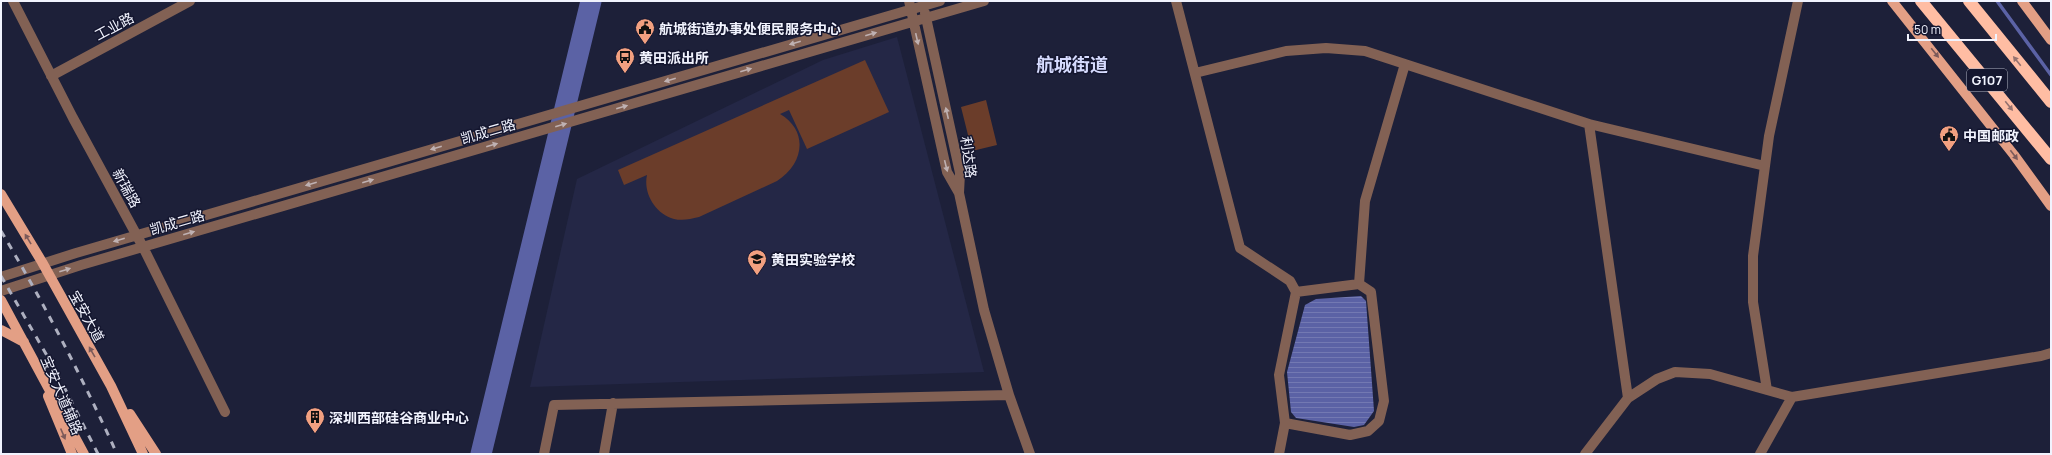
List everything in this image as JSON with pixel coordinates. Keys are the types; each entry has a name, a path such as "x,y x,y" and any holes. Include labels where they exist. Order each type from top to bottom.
{"highway":[{"name":"G107","path":"1921,1 2051,159"},
{"name":"G107","path":"1969,1 2051,102"}],"main road":[{"path":"1892,1 2014,155 2051,206"},
{"path":"2022,1 2051,40"},
{"name":"宝安大道","path":"1,194 43,264 111,386 143,454"},
{"path":"1,300 84,454"},
{"path":"1,330 26,344"},
{"name":"宝安大道辅路","path":"26,344 72,454"},
{"path":"111,386 156,454"}],"street":[{"name":"新瑞路","path":"13,1 51,76 137,235 225,412"},
{"name":"工业路","path":"51,76 190,1"},
{"name":"凯成二路","path":"1,278 137,235 587,104 910,5 940,1"},
{"name":"凯成二路","path":"1,291 143,247 984,1"},
{"path":"1176,1 1240,248 1290,281 1296,292 1279,375 1285,423 1279,454"},
{"path":"1767,390 1753,302 1753,256 1769,136 1798,1"},
{"name":"利达路","path":"922,3 960,173 959,193"},
{"name":"利达路","path":"910,5 947,172 959,193"},
{"path":"1195,73 1286,51 1326,48 1365,51 1589,124 1766,166"},
{"path":"1359,284 1365,201 1405,64"},
{"path":"1589,124 1628,398"},
{"path":"959,193 984,310 1009,395 1030,454"},
{"path":"1285,423 1350,435 1368,431 1379,421 1384,401 1371,292 1359,284 1296,292"},
{"path":"1585,454 1628,398 1657,378 1675,372 1710,374 1792,397 2041,356 2051,353"},
{"path":"544,454 554,405 1009,395"},
{"path":"1760,454 1792,397"},
{"path":"604,454 613,403"}],"shaded area":[{"name":"黄田实验学校","path":"897,37 984,372 530,387 577,179 823,60"},
{"path":"865,60 889,112 807,149 789,110 780,114 796,129 800,148 793,166 777,181 699,217 683,220 677,220 667,216 656,208 647,189 647,175 624,185 618,170"},
{"path":"986,100 997,145 972,151 961,107"}],"water":[{"path":"1361,296 1366,301 1374,411 1364,425 1354,427 1296,418 1291,412 1287,372 1305,305 1316,299"}],"waterway":[{"path":"481,454 591,1"},
{"path":"1997,1 2051,75"}],"railway":[{"path":"1,231 62,341 117,454"},
{"path":"1,276 57,373 98,454"}],"place":[{"name":"航城街道办事处便民服务中心","path":"645,45"},
{"name":"黄田派出所","path":"625,74"},
{"name":"中国邮政","path":"1949,152"},
{"name":"黄田实验学校","path":"757,276"},
{"name":"深圳西部硅谷商业中心","path":"315,434"}],"district":[{"name":"航城街道","path":"1072,64"}]}
